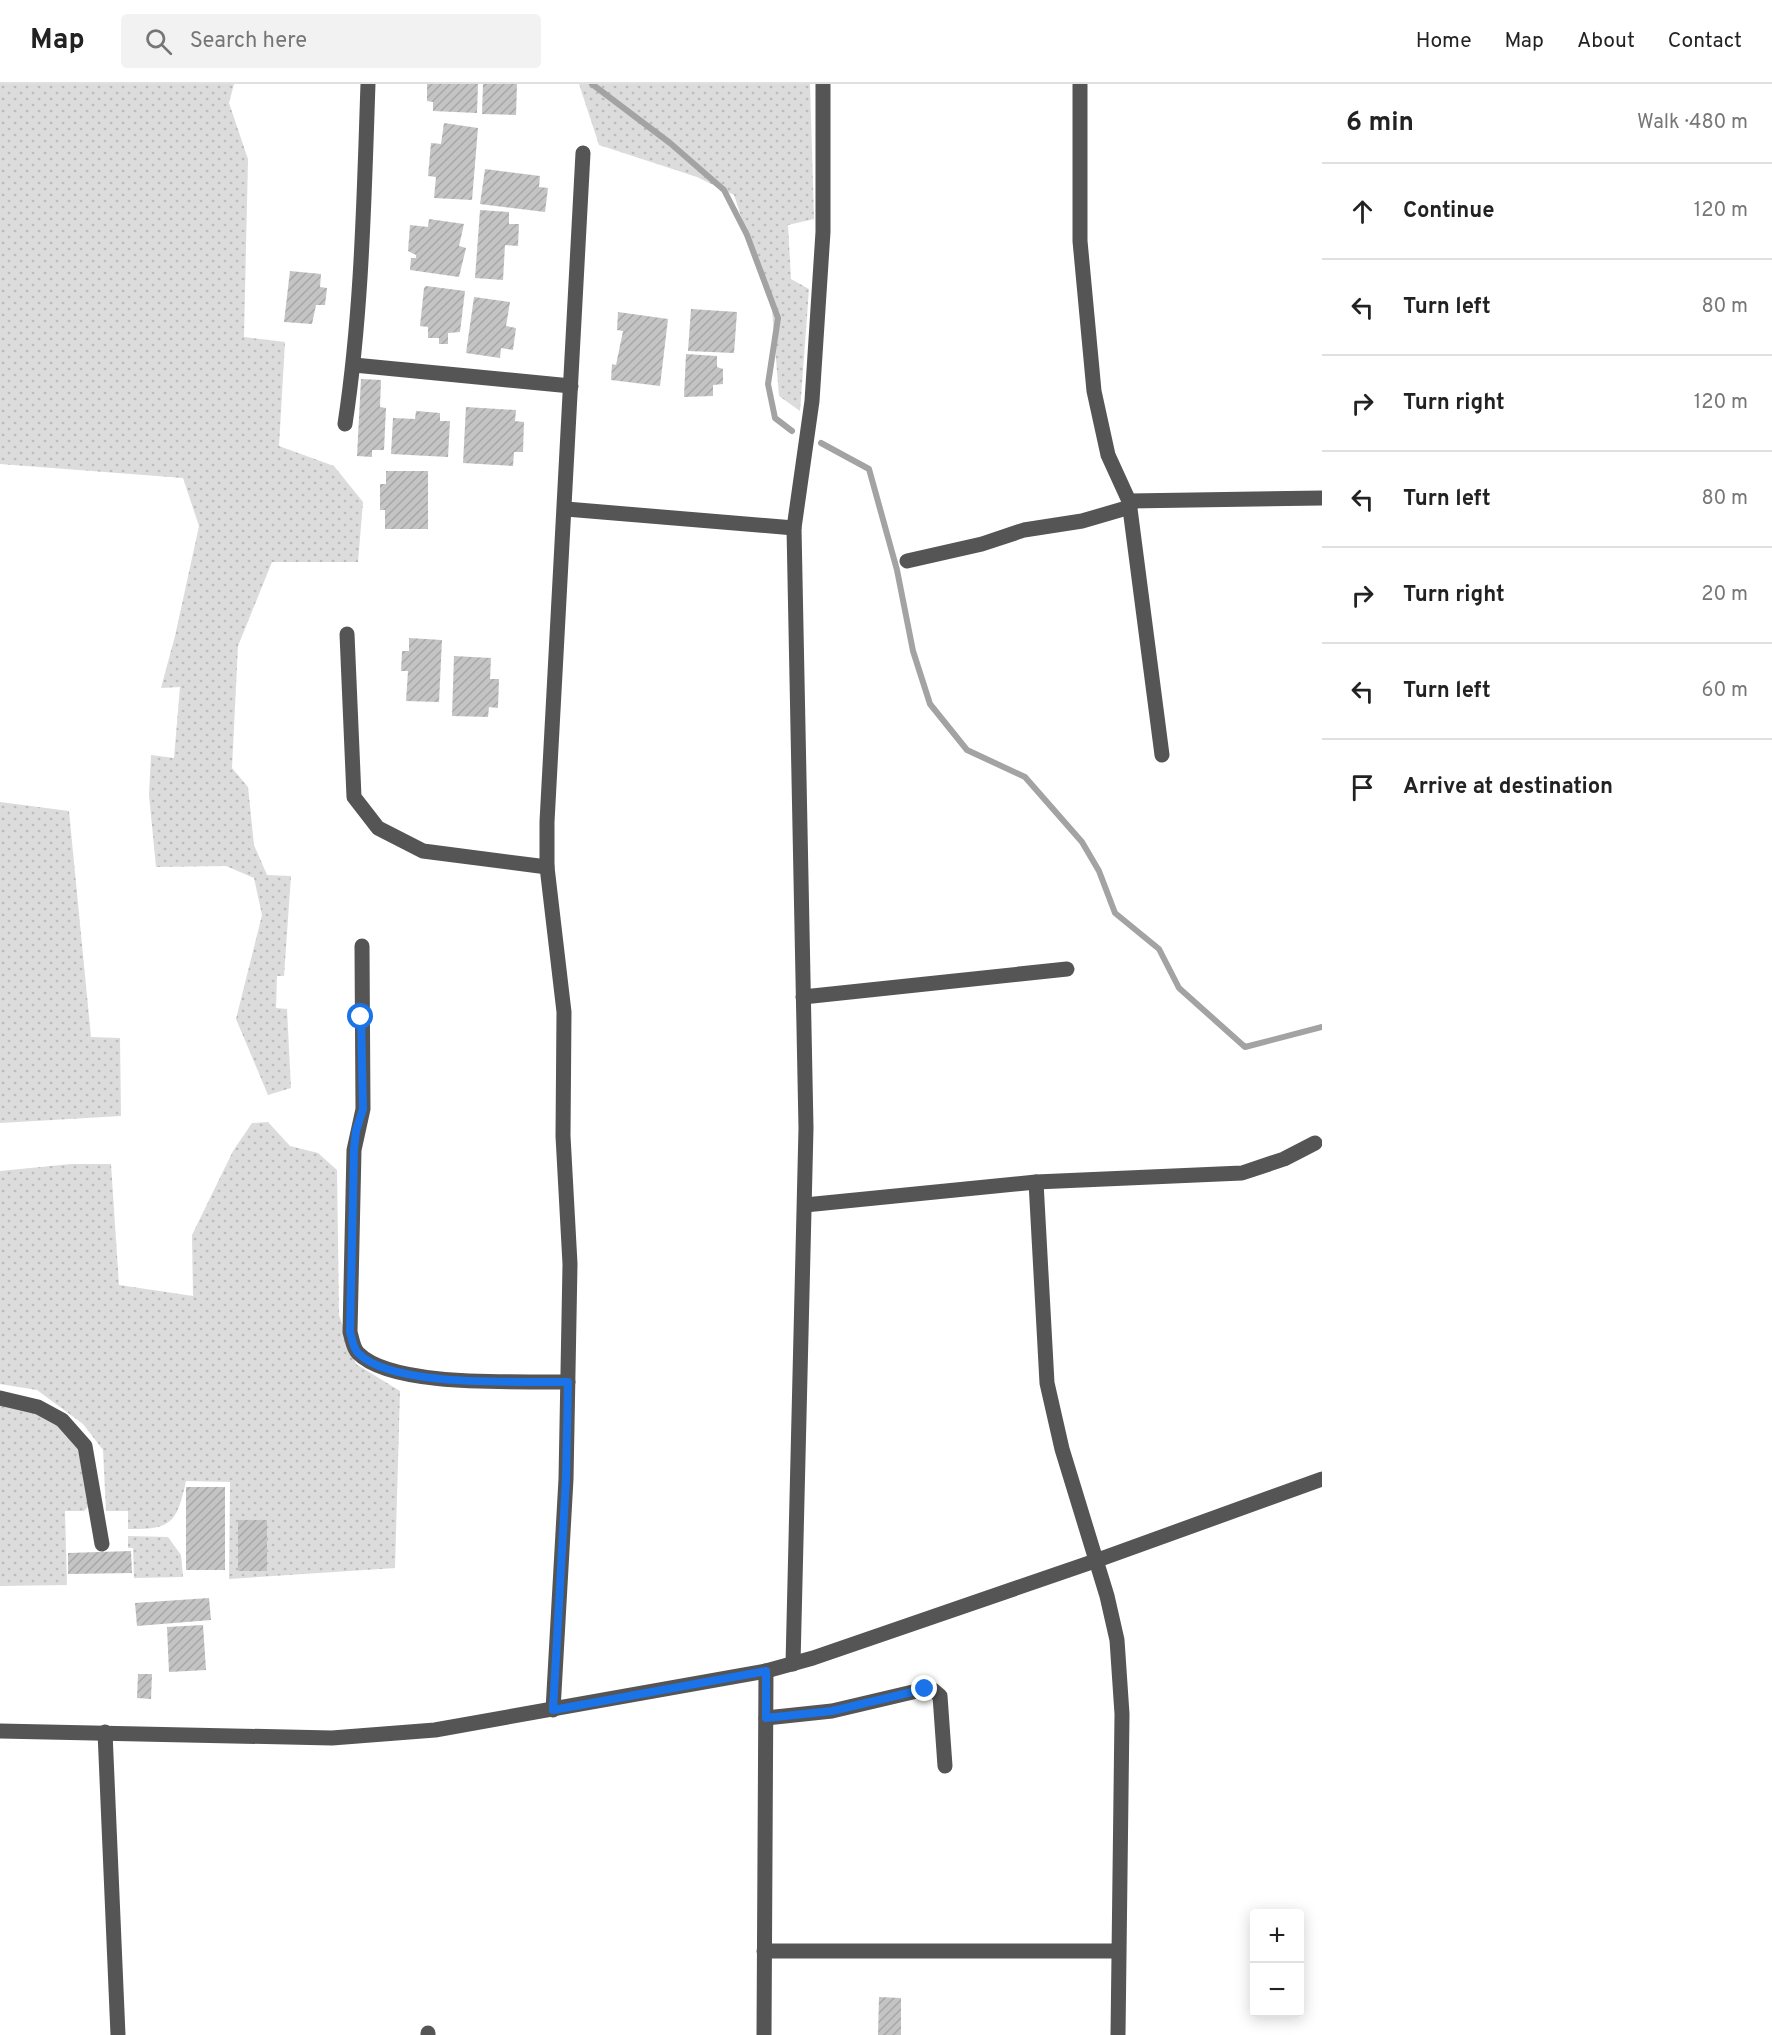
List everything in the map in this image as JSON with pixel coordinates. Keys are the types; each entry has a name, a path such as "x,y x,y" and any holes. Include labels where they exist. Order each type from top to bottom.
{"street":[{"path":"345,424 354,365 364,206 368,84"},
{"path":"793,1664 805,1205 804,997 794,528 812,401 823,232 823,84"},
{"path":"1080,84 1080,241 1094,391 1108,455 1130,504 1162,755"},
{"path":"553,1710 566,1479 570,1264 563,1136 564,1012 547,867 547,822 566,509 583,153"},
{"path":"354,365 571,386"},
{"path":"907,561 982,544 1024,530 1082,521 1130,504 1322,498"},
{"path":"566,509 794,528"},
{"path":"347,634 354,797 378,828 423,851 547,867"},
{"path":"362,946 363,1109 356,1131 354,1150 350,1332 357,1352 369,1360 411,1376 446,1380 568,1382"},
{"path":"804,997 1066,969"},
{"path":"805,1205 1036,1182 1242,1173 1284,1159 1316,1143"},
{"path":"1036,1182 1047,1383 1062,1449 1107,1596 1117,1640 1122,1714 1118,2035"},
{"path":"0,1398 38,1407 62,1420 85,1446 102,1544"},
{"path":"0,1731 332,1738 435,1730 766,1671 793,1664 1095,1561 1322,1479"},
{"path":"764,2035 766,1671"},
{"path":"766,1718 832,1711 925,1689 933,1690 940,1696 945,1766"},
{"path":"105,1732 118,2035"},
{"path":"764,1951 1118,1951"}],"shaded area":[{"path":"0,84 234,84 229,103 248,159 244,337 285,342 279,446 334,466 363,502 358,562 272,562 238,646 232,768 248,787 254,845 267,875 291,876 284,976 277,976 276,1008 287,1009 291,1088 268,1095 236,1019 262,915 254,878 226,866 156,867 149,795 151,755 174,758 180,687 161,688 199,526 183,478 0,464"},
{"path":"579,84 810,84 814,219 788,225 791,279 809,289 800,411 779,396 772,310 734,195 697,177 599,145"},
{"path":"0,802 69,811 91,1037 120,1038 121,1116 0,1123"},
{"path":"268,1122 290,1146 318,1153 337,1170 339,1315 356,1364 400,1391 395,1568 229,1579 230,1482 186,1481 179,1506 170,1521 154,1528 128,1529 128,1511 106,1511 103,1450 83,1424 37,1390 0,1384 0,1171 71,1164 111,1164 119,1285 193,1296 192,1235 233,1151 252,1123"},
{"path":"0,1402 24,1408 58,1425 68,1433 81,1454 90,1505 84,1511 65,1511 67,1585 0,1586"},
{"path":"128,1536 168,1537 181,1555 183,1577 134,1578 133,1548 128,1548"}],"building":[{"path":"427,84 478,84 477,113 433,111 433,102 427,101"},
{"path":"483,84 517,84 516,115 482,114"},
{"path":"444,123 478,128 472,200 434,198 436,177 428,176 431,143 441,144"},
{"path":"485,169 540,176 539,187 548,188 545,212 480,204"},
{"path":"480,210 509,212 509,224 519,224 518,246 505,245 503,280 475,278"},
{"path":"429,219 464,224 459,246 466,248 459,277 410,270 411,258 416,258 416,255 408,251 410,225 428,227"},
{"path":"290,271 321,274 320,287 327,288 325,305 316,305 312,324 284,322"},
{"path":"426,286 465,291 460,332 448,333 448,344 439,344 439,338 428,338 428,327 420,326"},
{"path":"474,297 510,302 506,326 516,328 513,350 501,348 500,358 466,353"},
{"path":"691,309 737,312 734,353 688,351"},
{"path":"618,312 668,319 660,386 611,380 612,364 616,365 623,331 617,330"},
{"path":"686,354 717,356 717,367 723,369 723,384 713,385 713,396 684,397"},
{"path":"361,379 381,380 380,407 386,408 384,450 372,450 372,457 357,456"},
{"path":"466,407 516,410 515,421 524,422 523,452 514,452 513,466 463,463"},
{"path":"416,411 440,413 440,421 450,421 448,457 391,454 393,418 415,419"},
{"path":"386,471 428,471 428,529 385,529 385,510 380,510 380,484 386,484"},
{"path":"409,638 442,640 439,702 406,701 408,671 401,671 402,651 409,651"},
{"path":"454,656 491,658 490,679 499,679 498,708 489,707 488,717 452,716"},
{"path":"186,1487 225,1487 225,1570 186,1570"},
{"path":"238,1520 267,1520 267,1571 238,1571"},
{"path":"131,1551 132,1573 68,1574 68,1553"},
{"path":"209,1598 211,1620 137,1626 135,1603"},
{"path":"203,1625 206,1670 169,1672 167,1627"},
{"path":"138,1674 152,1674 151,1699 137,1698"},
{"path":"879,1997 901,1998 901,2035 878,2035"}],"waterway":[{"path":"592,84 670,143 724,190 747,235 778,318 768,384 775,418 792,431"},
{"path":"821,443 869,469 897,570 913,651 930,704 967,750 1025,777 1082,842 1099,871 1115,913 1159,949 1179,988 1245,1047 1322,1027"}],"route":[{"path":"361,1017 363,1109 356,1131 354,1150 350,1332 357,1352 369,1360 411,1376 446,1380 568,1382 566,1479 553,1710 766,1671 766,1718 832,1711 925,1689"}]}
